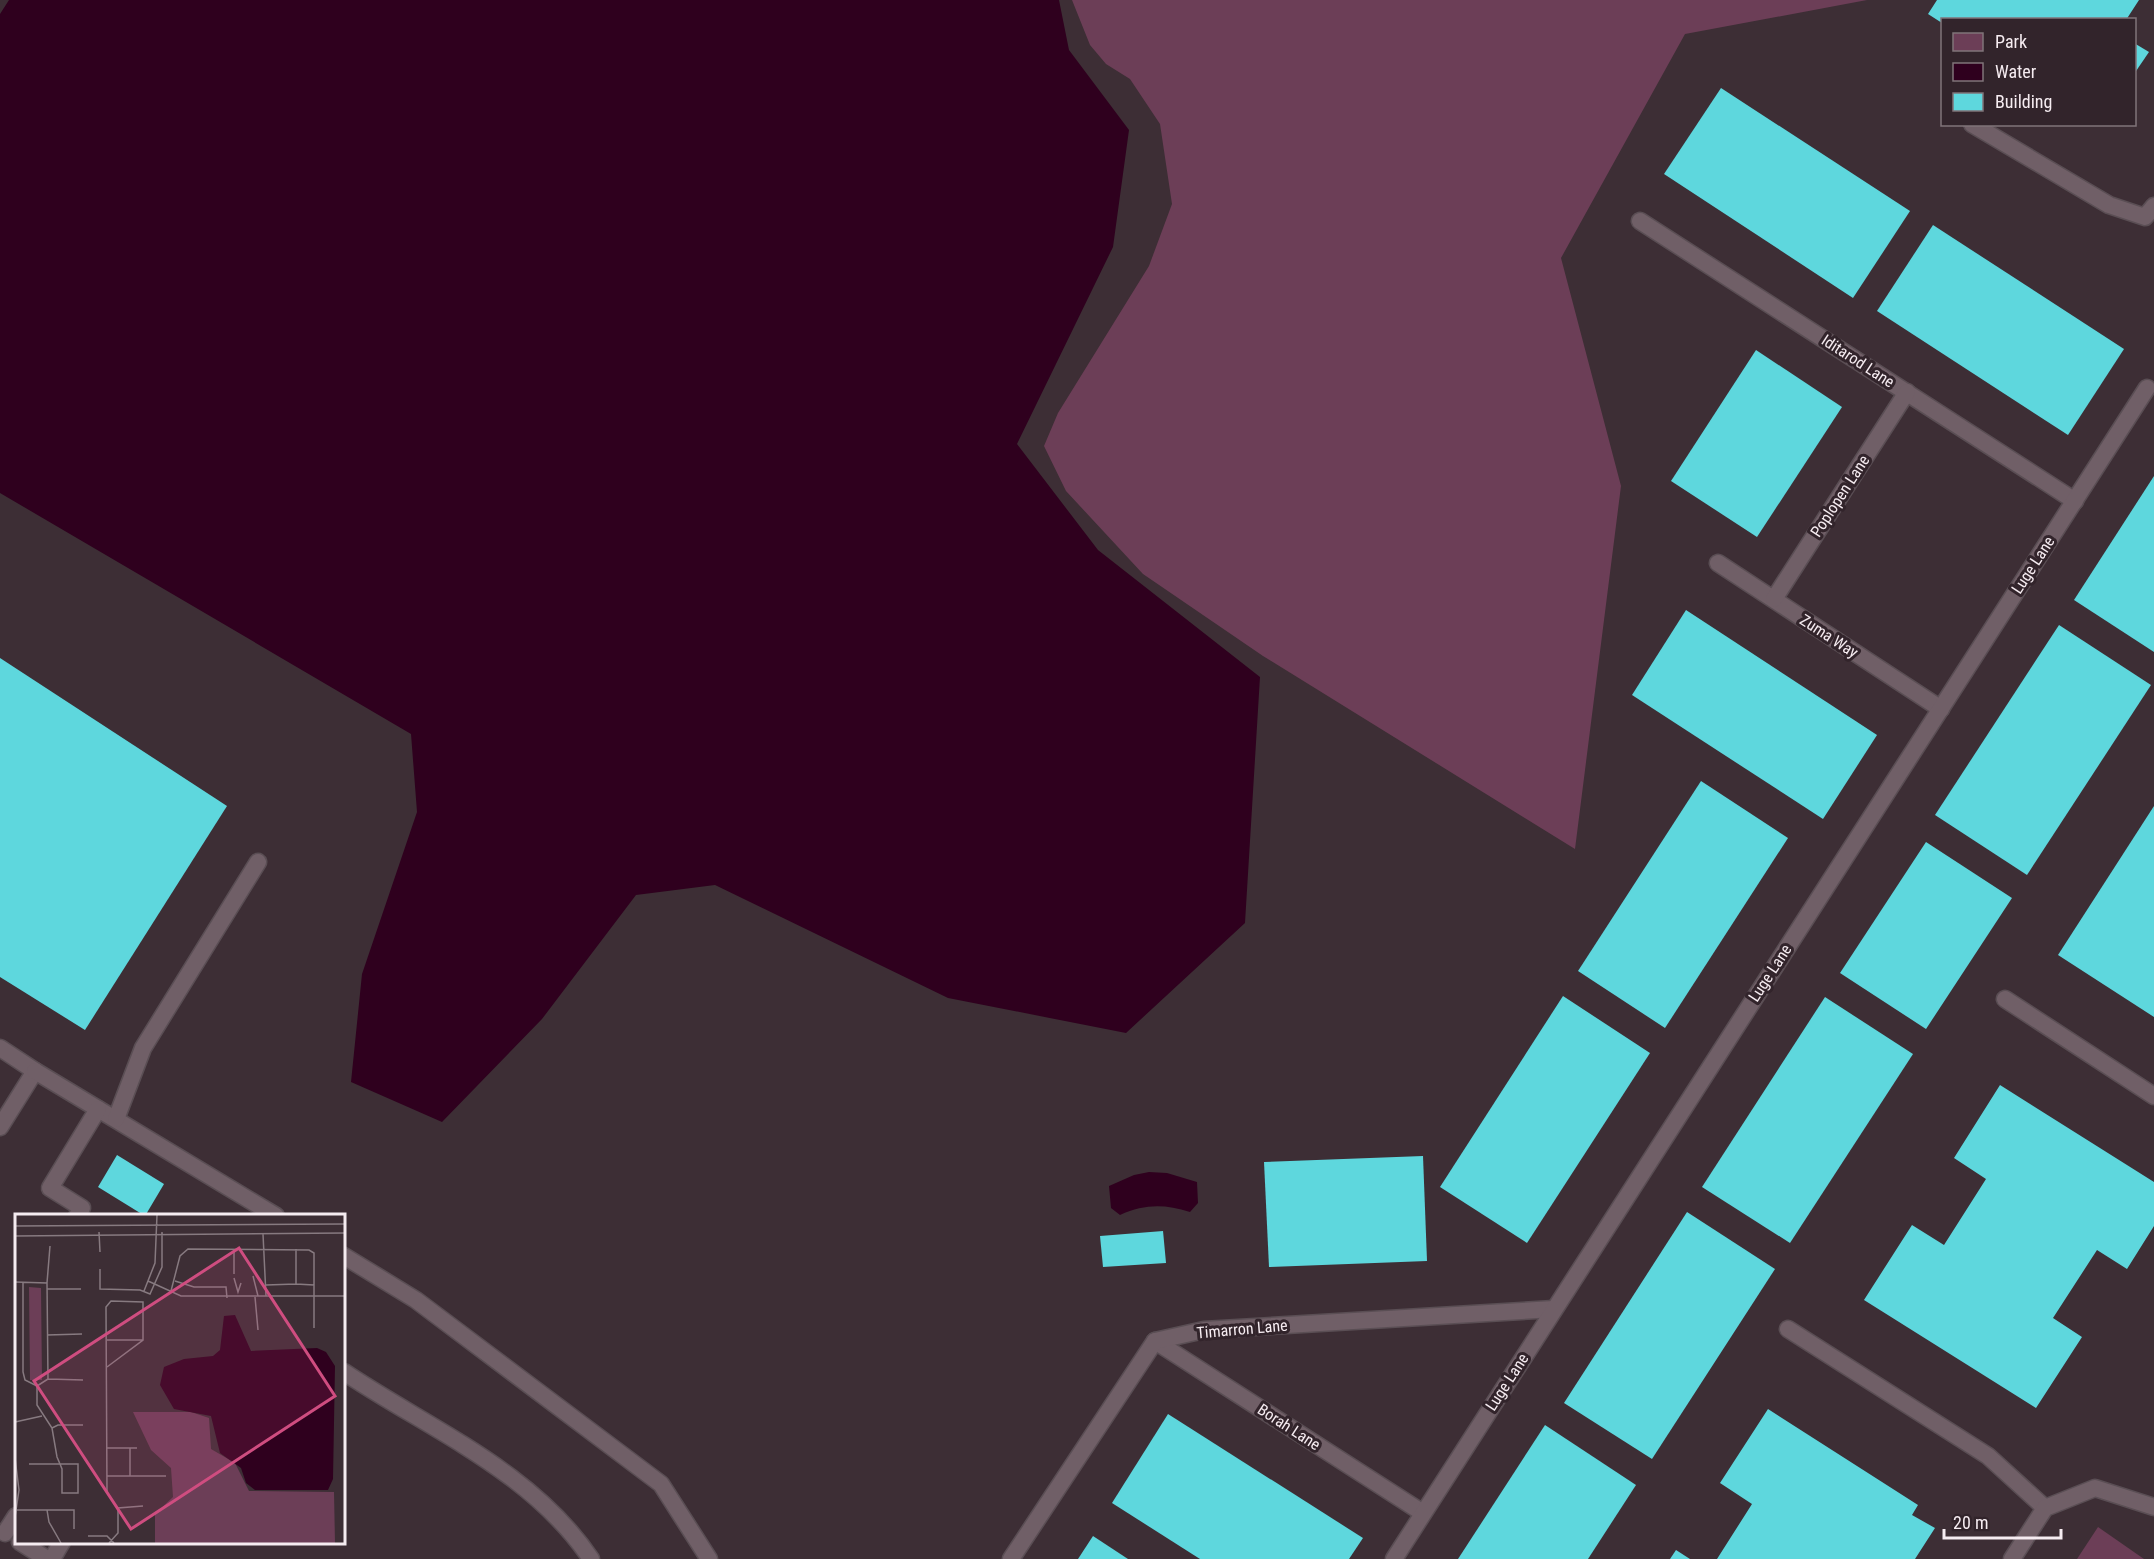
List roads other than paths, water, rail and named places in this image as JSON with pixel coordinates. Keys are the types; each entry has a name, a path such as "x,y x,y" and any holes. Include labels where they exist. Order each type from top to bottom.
{"lane":[{"path":"1975,126 2109,205 2145,217 2154,206"},
{"name":"Iditarod Lane","path":"1640,221 2075,501"},
{"name":"Luge Lane","path":"1394,1559 2147,388"},
{"name":"Poplopen Lane","path":"1774,599 1907,392"},
{"name":"Zuma Way","path":"1718,563 1941,709"},
{"path":"116,1119 143,1048 258,862"},
{"path":"2005,999 2154,1096"},
{"path":"0,1048 274,1214"},
{"path":"0,1128 35,1071"},
{"path":"78,1214 82,1208 50,1188 98,1109"},
{"path":"345,1257 416,1300 661,1484 709,1559"},
{"name":"Timarron Lane","path":"1155,1341 1204,1330 1554,1309"},
{"path":"1788,1329 1988,1456 2045,1508"},
{"path":"1011,1559 1155,1341"},
{"name":"Borah Lane","path":"1155,1341 1424,1513"},
{"path":"345,1373 442,1431 524,1485 579,1541 591,1559"},
{"path":"2012,1559 2045,1508 2095,1488 2154,1507"},
{"path":"10,1537 15,1520"},
{"path":"22,1544 47,1559"},
{"path":"52,1559 61,1544"}],"water":[{"path":"9,0 1059,0 1069,50 1129,130 1113,247 1017,444 1098,550 1260,677 1245,923 1126,1033 948,998 715,885 636,895 542,1019 442,1122 351,1082 362,974 417,812 411,734 0,493 0,14"},
{"path":"1149,1172 1167,1173 1197,1182 1198,1203 1190,1212 1155,1206 1120,1215 1111,1208 1109,1186 1134,1175"}]}
